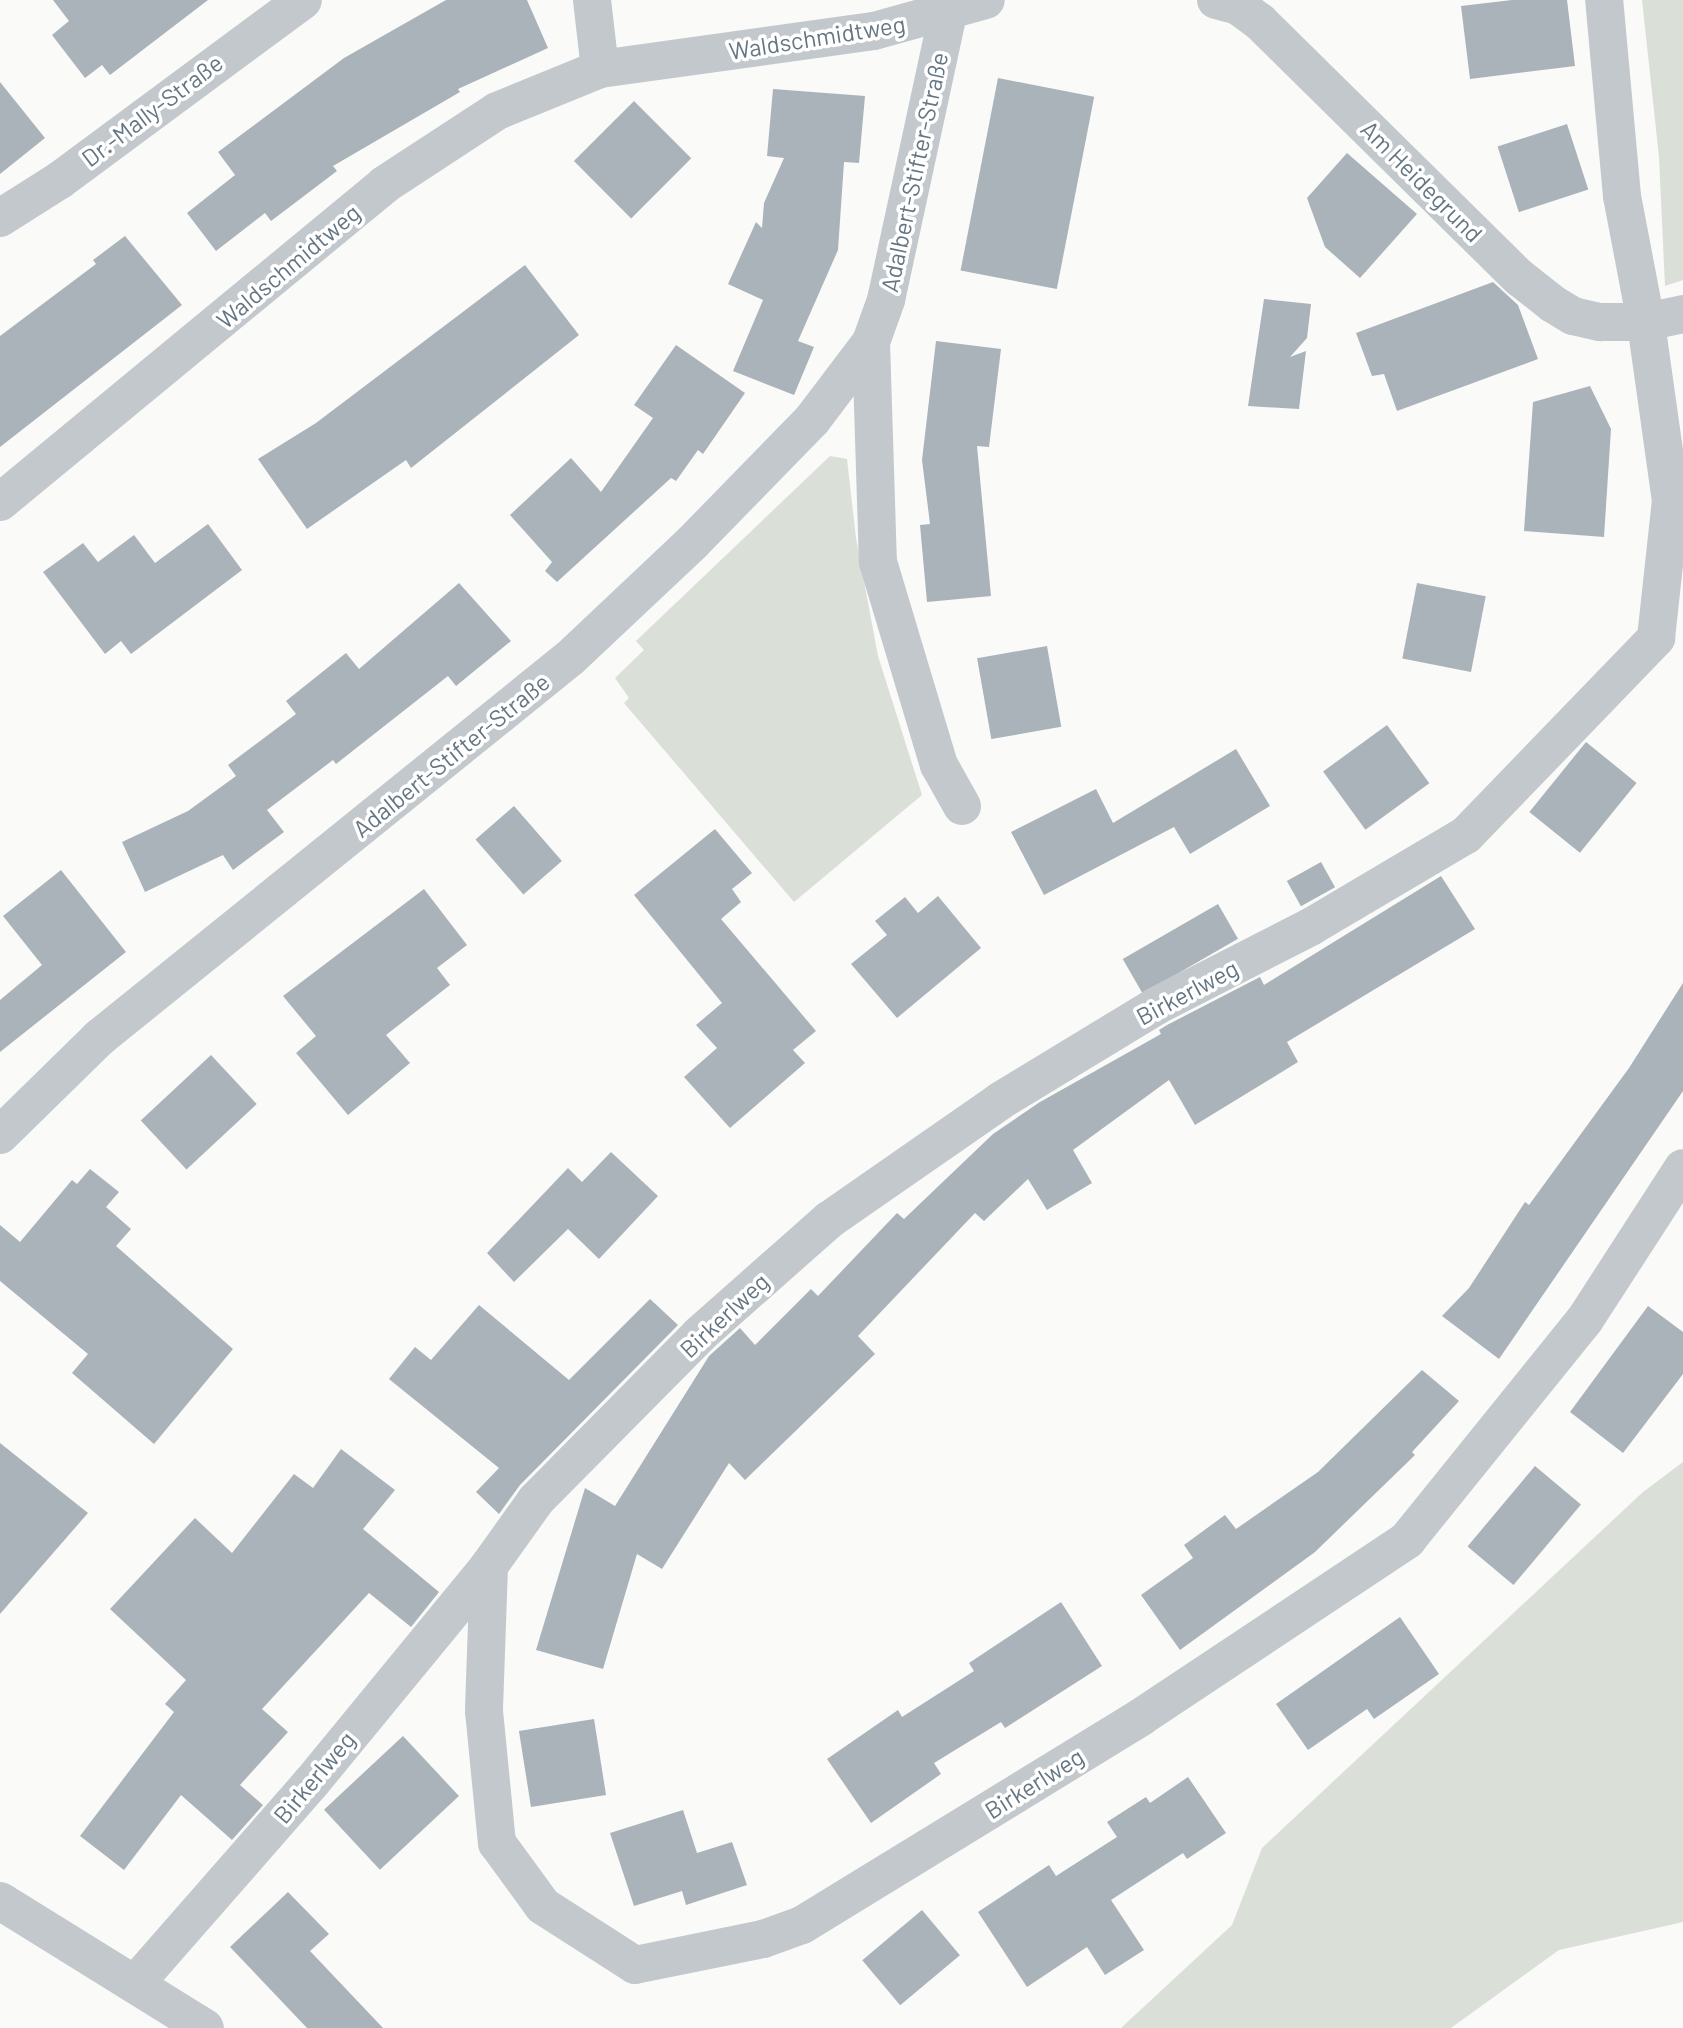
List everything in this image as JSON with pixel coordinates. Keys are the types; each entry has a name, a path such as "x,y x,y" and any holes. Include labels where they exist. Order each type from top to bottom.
{"street":[{"name":"Dr.-Mally-Straße","path":"0,218 60,180 303,0"},
{"path":"592,0 600,69"},
{"path":"950,6 986,0"},
{"name":"Am Heidegrund","path":"1216,0 1238,6 1260,22 1520,278 1553,304 1573,316 1600,323 1646,322 1683,314"},
{"path":"1604,0 1622,196 1646,322"},
{"name":"Waldschmidtweg","path":"0,502 384,185 497,111 600,69 874,31 950,6"},
{"name":"Adalbert-Stifter-Straße","path":"0,1135 99,1038 570,658 693,542 812,420 871,342 886,300 950,6"},
{"name":"Birkerlweg","path":"135,1984 310,1783 489,1566 536,1500 699,1335 829,1220 999,1101 1156,1006 1312,926 1466,835 1656,638 1671,501 1646,322"},
{"name":"Adalbert-Stifter-Straße","path":"871,342 878,562 939,765 962,806"},
{"name":"Birkerlweg","path":"489,1566 484,1711 497,1843 543,1906 635,1965 789,1930 1141,1717 1407,1540 1584,1321 1683,1168"},
{"path":"0,1901 205,2028"}],"shaded area":[{"path":"1642,0 1683,0 1683,280 1665,286 1659,157"},
{"path":"830,456 847,459 856,538 878,656 922,795 794,902 624,703 629,698 615,678 644,650 636,641"},
{"path":"1683,1462 1683,1922 1559,1950 1451,2028 1121,2028 1232,1925 1262,1848 1643,1492"}],"building":[{"path":"53,0 208,0 110,75 102,65 85,78 52,35 69,21"},
{"path":"446,0 527,0 548,48 458,89 460,92 333,166 337,171 271,221 265,213 216,251 187,213 235,175 218,152 344,58"},
{"path":"1512,0 1567,0 1575,66 1470,79 1461,6"},
{"path":"998,78 1094,97 1057,289 961,270"},
{"path":"0,82 45,138 0,174"},
{"path":"773,89 865,96 859,163 844,162 838,250 798,341 814,347 794,395 733,371 763,300 728,284 756,222 762,228 764,203 784,158 767,156"},
{"path":"634,101 691,158 631,218 574,161"},
{"path":"1567,124 1588,190 1519,212 1498,147"},
{"path":"1347,153 1417,214 1360,278 1325,247 1307,198"},
{"path":"125,236 182,305 0,447 0,336 96,264 93,260"},
{"path":"525,265 579,335 411,468 406,460 307,529 258,459 316,423"},
{"path":"1493,282 1518,305 1538,359 1397,411 1384,374 1372,376 1356,333"},
{"path":"1264,299 1311,304 1307,338 1290,357 1306,351 1299,409 1248,406"},
{"path":"936,341 1001,349 989,447 977,446 991,596 927,602 920,525 930,524 922,460"},
{"path":"676,345 745,393 703,454 698,450 676,481 671,478 557,582 545,571 552,562 510,515 571,458 601,492 653,418 634,405"},
{"path":"1590,386 1611,429 1604,537 1524,531 1533,402"},
{"path":"208,524 242,570 131,654 121,641 105,654 43,572 83,543 98,562 134,535 155,563"},
{"path":"459,583 511,641 456,686 448,676 336,764 333,760 267,810 284,832 233,870 223,855 145,892 122,842 188,811 236,776 228,765 296,714 286,701 346,653 359,669"},
{"path":"1417,583 1486,596 1471,672 1402,659"},
{"path":"1047,646 1061,727 991,739 977,658"},
{"path":"1387,725 1429,783 1365,830 1323,771"},
{"path":"1586,742 1637,783 1580,853 1529,812"},
{"path":"1236,749 1270,806 1190,854 1174,827 1044,895 1011,832 1096,789 1113,823"},
{"path":"514,806 562,861 523,895 476,839"},
{"path":"715,829 752,873 732,889 741,902 721,919 816,1031 793,1050 805,1063 730,1128 684,1077 717,1048 696,1025 722,1003 634,895"},
{"path":"1321,862 1335,887 1301,906 1287,881"},
{"path":"61,870 126,952 0,1052 0,1000 42,965 3,916"},
{"path":"1441,876 1475,929 1287,1042 1298,1062 1195,1125 1169,1080 1073,1150 1092,1183 1047,1210 1028,1179 984,1221 975,1213 858,1336 875,1354 745,1480 729,1463 662,1569 637,1554 603,1669 536,1650 585,1488 615,1506 709,1356 740,1328 755,1345 811,1289 818,1296 897,1213 904,1219 993,1134 1040,1102 1161,1034 1159,1030 1167,1025 1260,977 1264,985"},
{"path":"424,889 467,945 437,968 450,985 386,1035 410,1063 348,1115 296,1053 316,1036 283,996"},
{"path":"938,896 981,948 897,1018 851,964 887,935 875,921 905,897 918,913"},
{"path":"1218,904 1238,939 1143,994 1123,959"},
{"path":"1683,983 1683,1091 1499,1359 1442,1316 1469,1288 1525,1202 1529,1205 1629,1068"},
{"path":"211,1055 257,1104 186,1169 141,1120"},
{"path":"611,1152 658,1196 599,1259 568,1229 514,1282 487,1253 568,1168 582,1182"},
{"path":"90,1169 119,1192 106,1207 131,1229 116,1246 233,1349 154,1444 72,1373 88,1354 0,1281 0,1225 20,1242 72,1180 77,1184"},
{"path":"650,1299 678,1325 520,1485 499,1514 476,1492 499,1468 389,1379 415,1347 431,1360 479,1305 569,1380"},
{"path":"1648,1306 1683,1332 1683,1374 1623,1453 1570,1412"},
{"path":"1422,1370 1459,1401 1412,1452 1415,1455 1315,1552 1180,1650 1141,1595 1193,1558 1184,1545 1225,1515 1236,1529 1318,1472"},
{"path":"0,1443 88,1513 0,1614"},
{"path":"341,1449 395,1490 363,1529 439,1592 411,1627 369,1593 262,1709 288,1732 240,1785 263,1805 232,1840 181,1795 124,1870 80,1836 174,1712 165,1704 186,1680 110,1609 195,1518 232,1553 294,1474 313,1488"},
{"path":"1535,1466 1581,1505 1513,1585 1468,1546"},
{"path":"1061,1602 1102,1666 1005,1728 1001,1722 934,1763 941,1774 871,1823 827,1759 898,1710 902,1717 974,1671 969,1663"},
{"path":"1400,1617 1439,1674 1374,1719 1367,1709 1308,1750 1276,1704"},
{"path":"594,1719 606,1795 531,1807 519,1731"},
{"path":"403,1736 459,1796 380,1870 324,1810"},
{"path":"1188,1777 1226,1833 1187,1859 1183,1853 1111,1900 1144,1950 1105,1975 1087,1947 1027,1987 978,1912 1049,1865 1056,1876 1117,1837 1107,1822 1146,1797 1150,1803"},
{"path":"683,1810 697,1853 732,1842 747,1885 686,1905 682,1891 634,1906 610,1833"},
{"path":"288,1892 329,1934 310,1951 383,2028 307,2028 230,1947"},
{"path":"922,1910 960,1955 900,2005 862,1960"}]}
